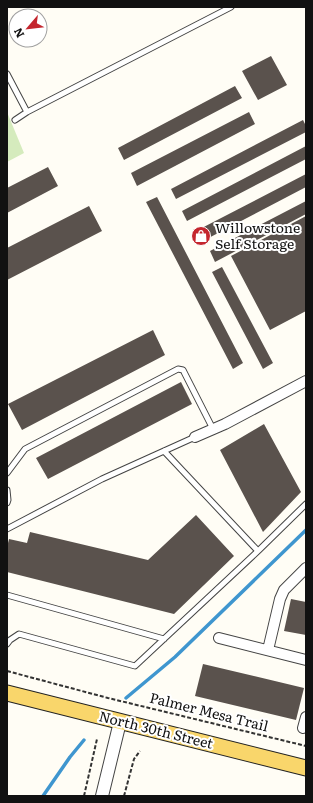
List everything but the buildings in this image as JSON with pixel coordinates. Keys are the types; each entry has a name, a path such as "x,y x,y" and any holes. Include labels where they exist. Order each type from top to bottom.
{"main road":[{"name":"North 30th Street","path":"7,693 306,768"}],"street":[{"path":"195,437 306,381"},
{"path":"268,650 280,599 284,590 306,568"},
{"path":"219,638 306,660"},
{"path":"303,728 306,717"},
{"path":"102,796 120,722"}],"lane":[{"path":"15,120 27,112 231,7"},
{"path":"7,74 27,112"},
{"path":"7,473 25,449 178,369 183,370 186,375 213,429"},
{"path":"7,529 102,478 195,437"},
{"path":"164,450 258,551"},
{"path":"7,490 7,503"},
{"path":"7,644 19,634 135,666 306,504"},
{"path":"7,595 164,639"}],"path":[{"name":"Palmer Mesa Trail","path":"7,672 306,746"},
{"path":"84,796 97,740"},
{"path":"124,796 134,759 140,751"}],"green space":[{"path":"7,112 24,153 7,162"}],"waterway":[{"path":"126,698 175,657 306,530"},
{"path":"43,796 70,757 84,740"}],"place":[{"name":"Willowstone Self Storage","path":"201,236"}]}
